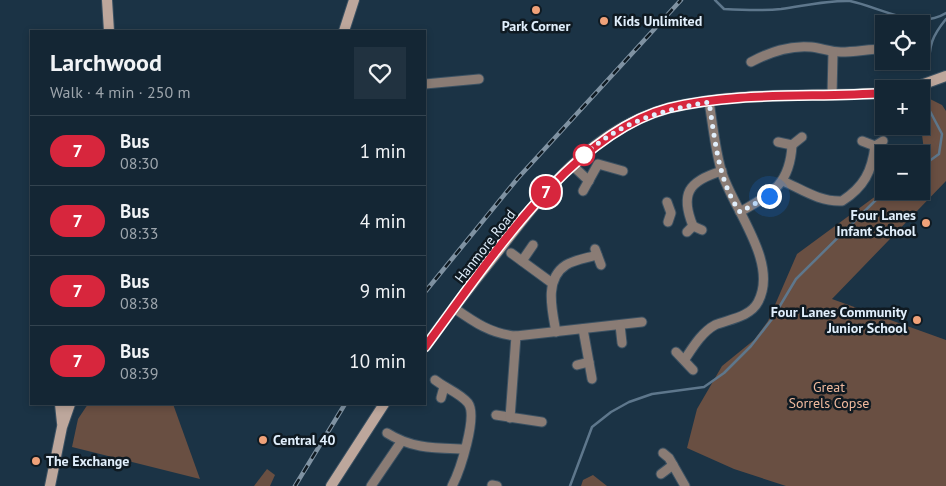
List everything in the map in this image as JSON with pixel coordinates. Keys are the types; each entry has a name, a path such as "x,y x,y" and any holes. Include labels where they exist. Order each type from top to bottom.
{"street":[{"path":"108,0 109,30"},
{"path":"344,30 354,0"},
{"path":"765,43 771,52"},
{"path":"751,62 771,52 810,47 833,52 875,49"},
{"path":"832,95 833,52"},
{"path":"930,82 946,76"},
{"path":"426,84 479,78"},
{"name":"Hanmore Road","path":"426,346 528,212 573,166 606,138 642,117 670,108 776,95 875,93"},
{"path":"685,359 704,334 715,326 742,316 759,301 763,266 760,254 740,212 729,194 722,171 709,102"},
{"path":"740,212 769,196 784,180 792,145 802,136"},
{"path":"784,180 812,196 825,200 842,201 862,186 870,172 879,143 862,141"},
{"path":"778,142 792,145"},
{"path":"583,191 598,164 604,164 623,171"},
{"path":"573,166 589,180"},
{"path":"694,229 686,208 689,193 706,176 722,171"},
{"path":"667,202 671,213 668,222"},
{"path":"671,213 686,208"},
{"path":"522,261 532,245"},
{"path":"556,332 552,283 557,273 566,265 596,252 601,265"},
{"path":"511,253 552,283"},
{"path":"454,308 499,335 516,336 642,322"},
{"path":"620,325 622,343"},
{"path":"583,329 592,379"},
{"path":"510,418 516,336"},
{"path":"676,352 694,370"},
{"path":"577,365 589,362"},
{"path":"435,380 465,399 470,405 472,412 462,464 452,486"},
{"path":"441,398 444,387"},
{"path":"60,405 62,427"},
{"path":"50,486 62,427 70,405"},
{"path":"331,486 383,405"},
{"path":"496,415 542,422"},
{"path":"387,433 401,442 423,448 464,449"},
{"path":"372,486 401,442"},
{"path":"663,453 673,465 685,486"},
{"path":"661,474 673,465"},
{"path":"492,486 497,486"}],"green space":[{"name":"Great Sorrels Copse","path":"930,99 942,105 946,111 946,181 930,198 930,145 923,145 922,135 930,135"},
{"name":"Great Sorrels Copse","path":"875,197 875,200 928,200 832,299 946,340 946,486 786,486 734,469 687,448 697,409 722,366 754,340 768,321 797,254"},
{"path":"87,405 173,405 200,479 72,447 78,419"},
{"path":"267,469 275,475 270,486 254,486"},
{"path":"593,475 607,486 581,486 583,480"}],"waterway":[{"path":"715,0 724,9 774,10 824,2 850,1 911,19 935,18 946,13"},
{"path":"930,53 932,41 946,19"},
{"path":"930,111 942,134 939,154 930,160"},
{"path":"570,486 592,427 611,412 629,402 652,394 704,387 724,373 751,346 772,319 796,279 876,200"}],"railway":[{"path":"426,291 518,178 681,0"},
{"path":"295,486 344,405"}],"bus line":[{"name":"7","path":"426,346 528,212 555,182 589,150 642,117 670,108 776,95 875,93"}],"place":[{"name":"Park Corner","path":"536,10"},
{"name":"Kids Unlimited","path":"604,21"},
{"name":"Four Lanes Infant School","path":"926,223"},
{"name":"Four Lanes Community Junior School","path":"917,320"},
{"name":"Central 40","path":"263,440"},
{"name":"The Exchange","path":"36,461"}],"route":[{"path":"584,155 581,158 606,138 642,117 670,108 709,102 722,171 729,194 736,207 740,212 769,196"}]}
